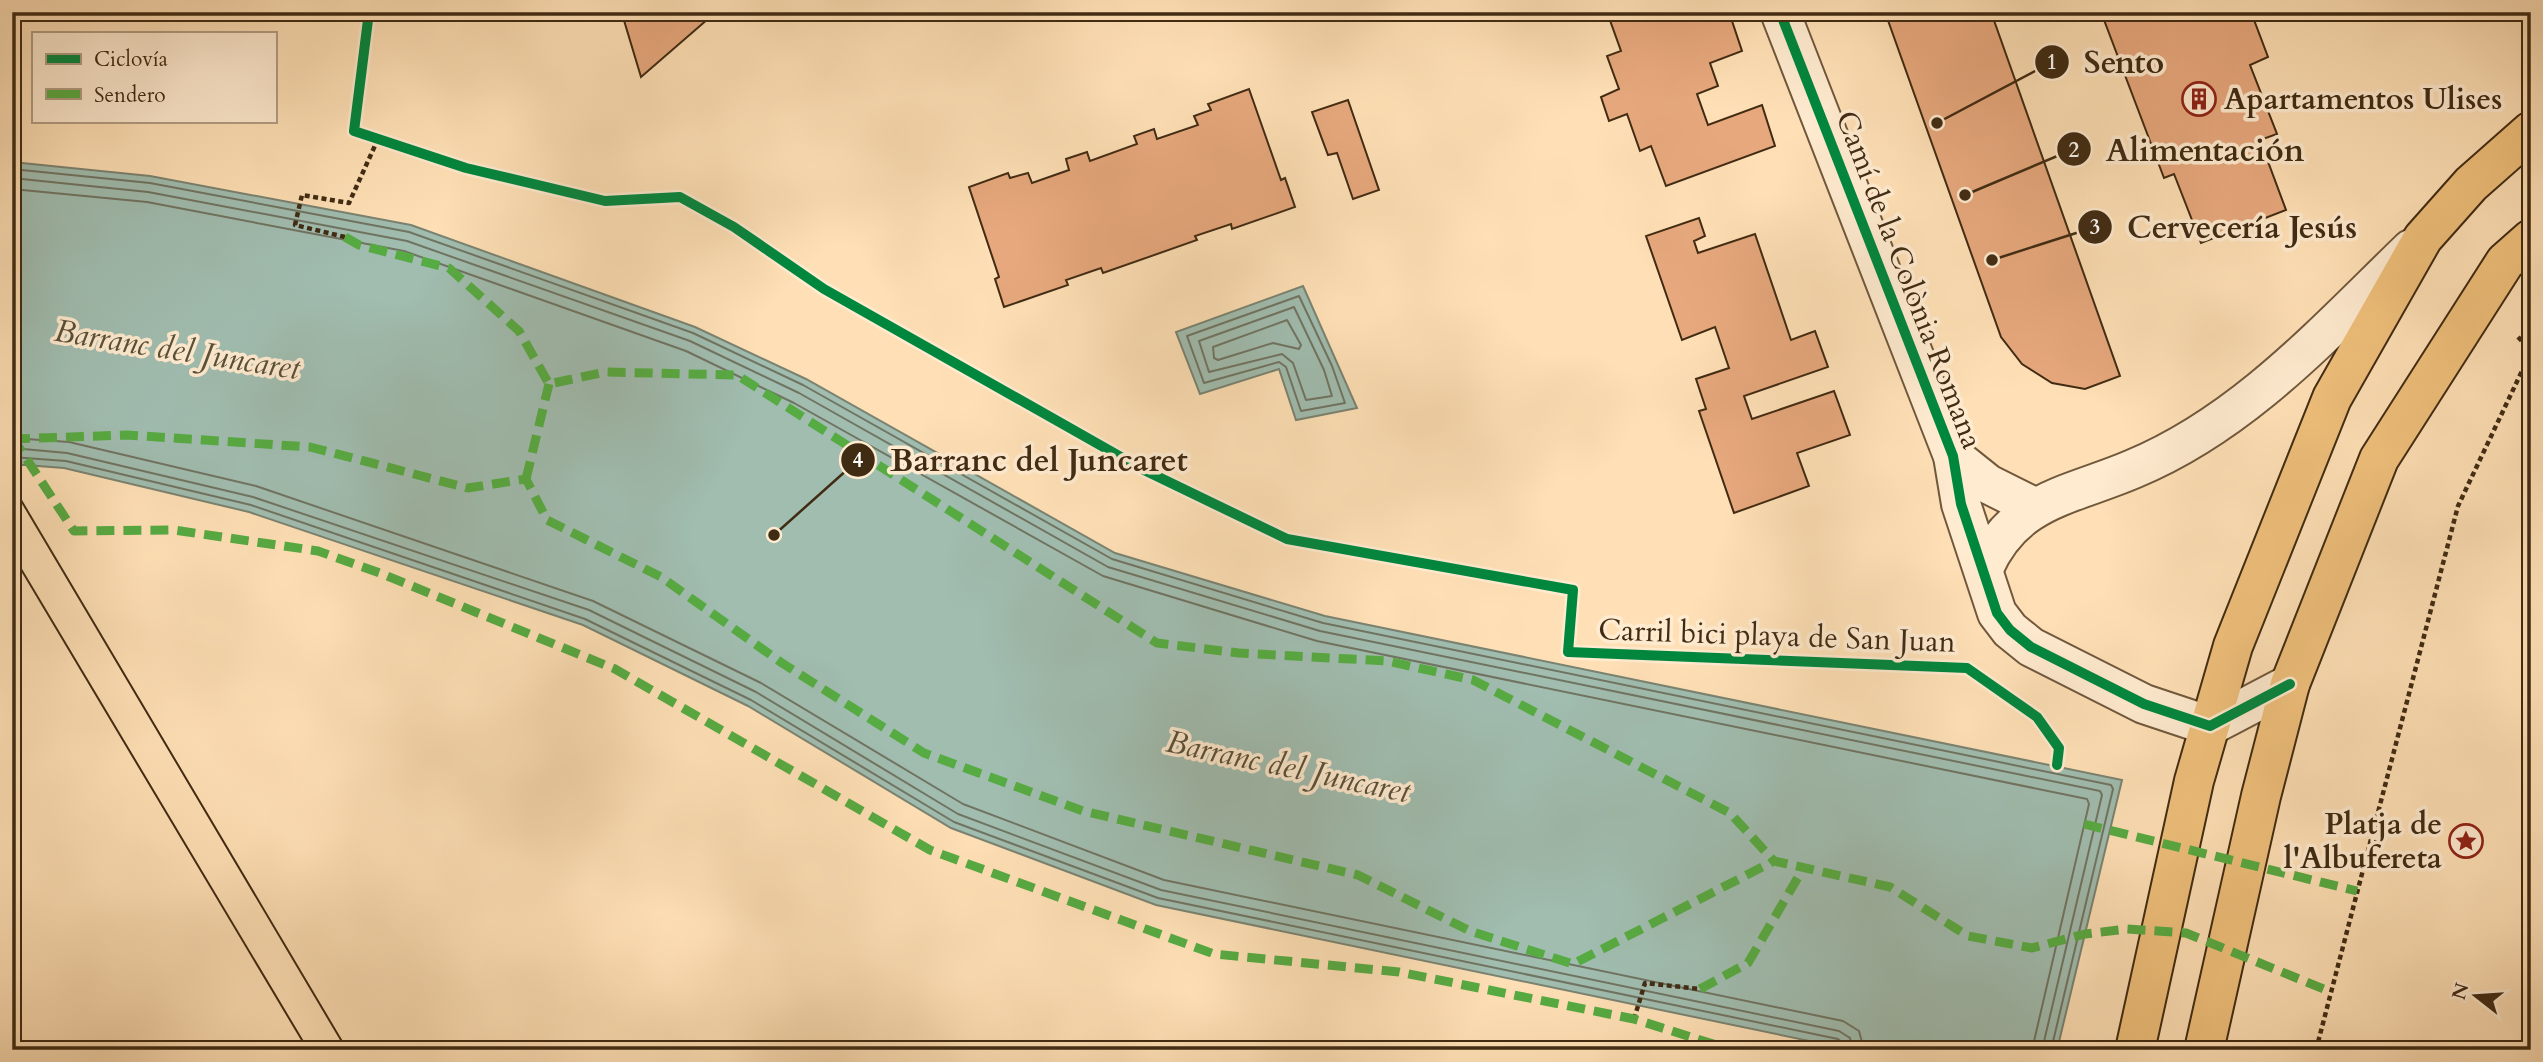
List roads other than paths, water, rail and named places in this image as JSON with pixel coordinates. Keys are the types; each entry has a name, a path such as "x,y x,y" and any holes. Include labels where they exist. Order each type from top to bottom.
{"main road":[{"path":"2135,1050 2194,781 2210,726 2243,617 2332,398 2423,238 2471,184 2531,131"},
{"path":"2204,1050 2261,796 2290,684 2379,459 2505,262 2531,239"}],"street":[{"name":"Camí de la Colònia Romana","path":"1780,12 1953,456 1961,504 1997,613 2010,630 2032,647 2144,704 2210,726"},
{"path":"1984,568 1994,545 2007,528 2034,506 2135,469 2216,425 2283,372 2423,238"},
{"name":"Camí de la Colònia Romana","path":"1953,456 1988,484 2034,506"},
{"path":"2210,726 2290,684"}],"water":[{"path":"12,162 150,176 411,225 695,327 806,379 1115,553 1325,616 2122,780 2057,1050 1853,1050 1156,905 951,828 748,706 583,625 249,512 64,468 12,464"},
{"path":"1303,286 1357,408 1296,420 1279,369 1200,394 1176,332"}],"tram line":[{"path":"12,485 347,1050"},
{"path":"12,554 308,1050"}],"place":[{"name":"Apartamentos Ulises","path":"2199,99"},
{"name":"Sento","path":"1937,123"},
{"name":"Alimentación","path":"1965,195"},
{"name":"Cervecería Jesús","path":"1992,260"},
{"name":"Barranc del Juncaret","path":"774,535"},
{"name":"Platja de l'Albufereta","path":"2466,841"}]}
